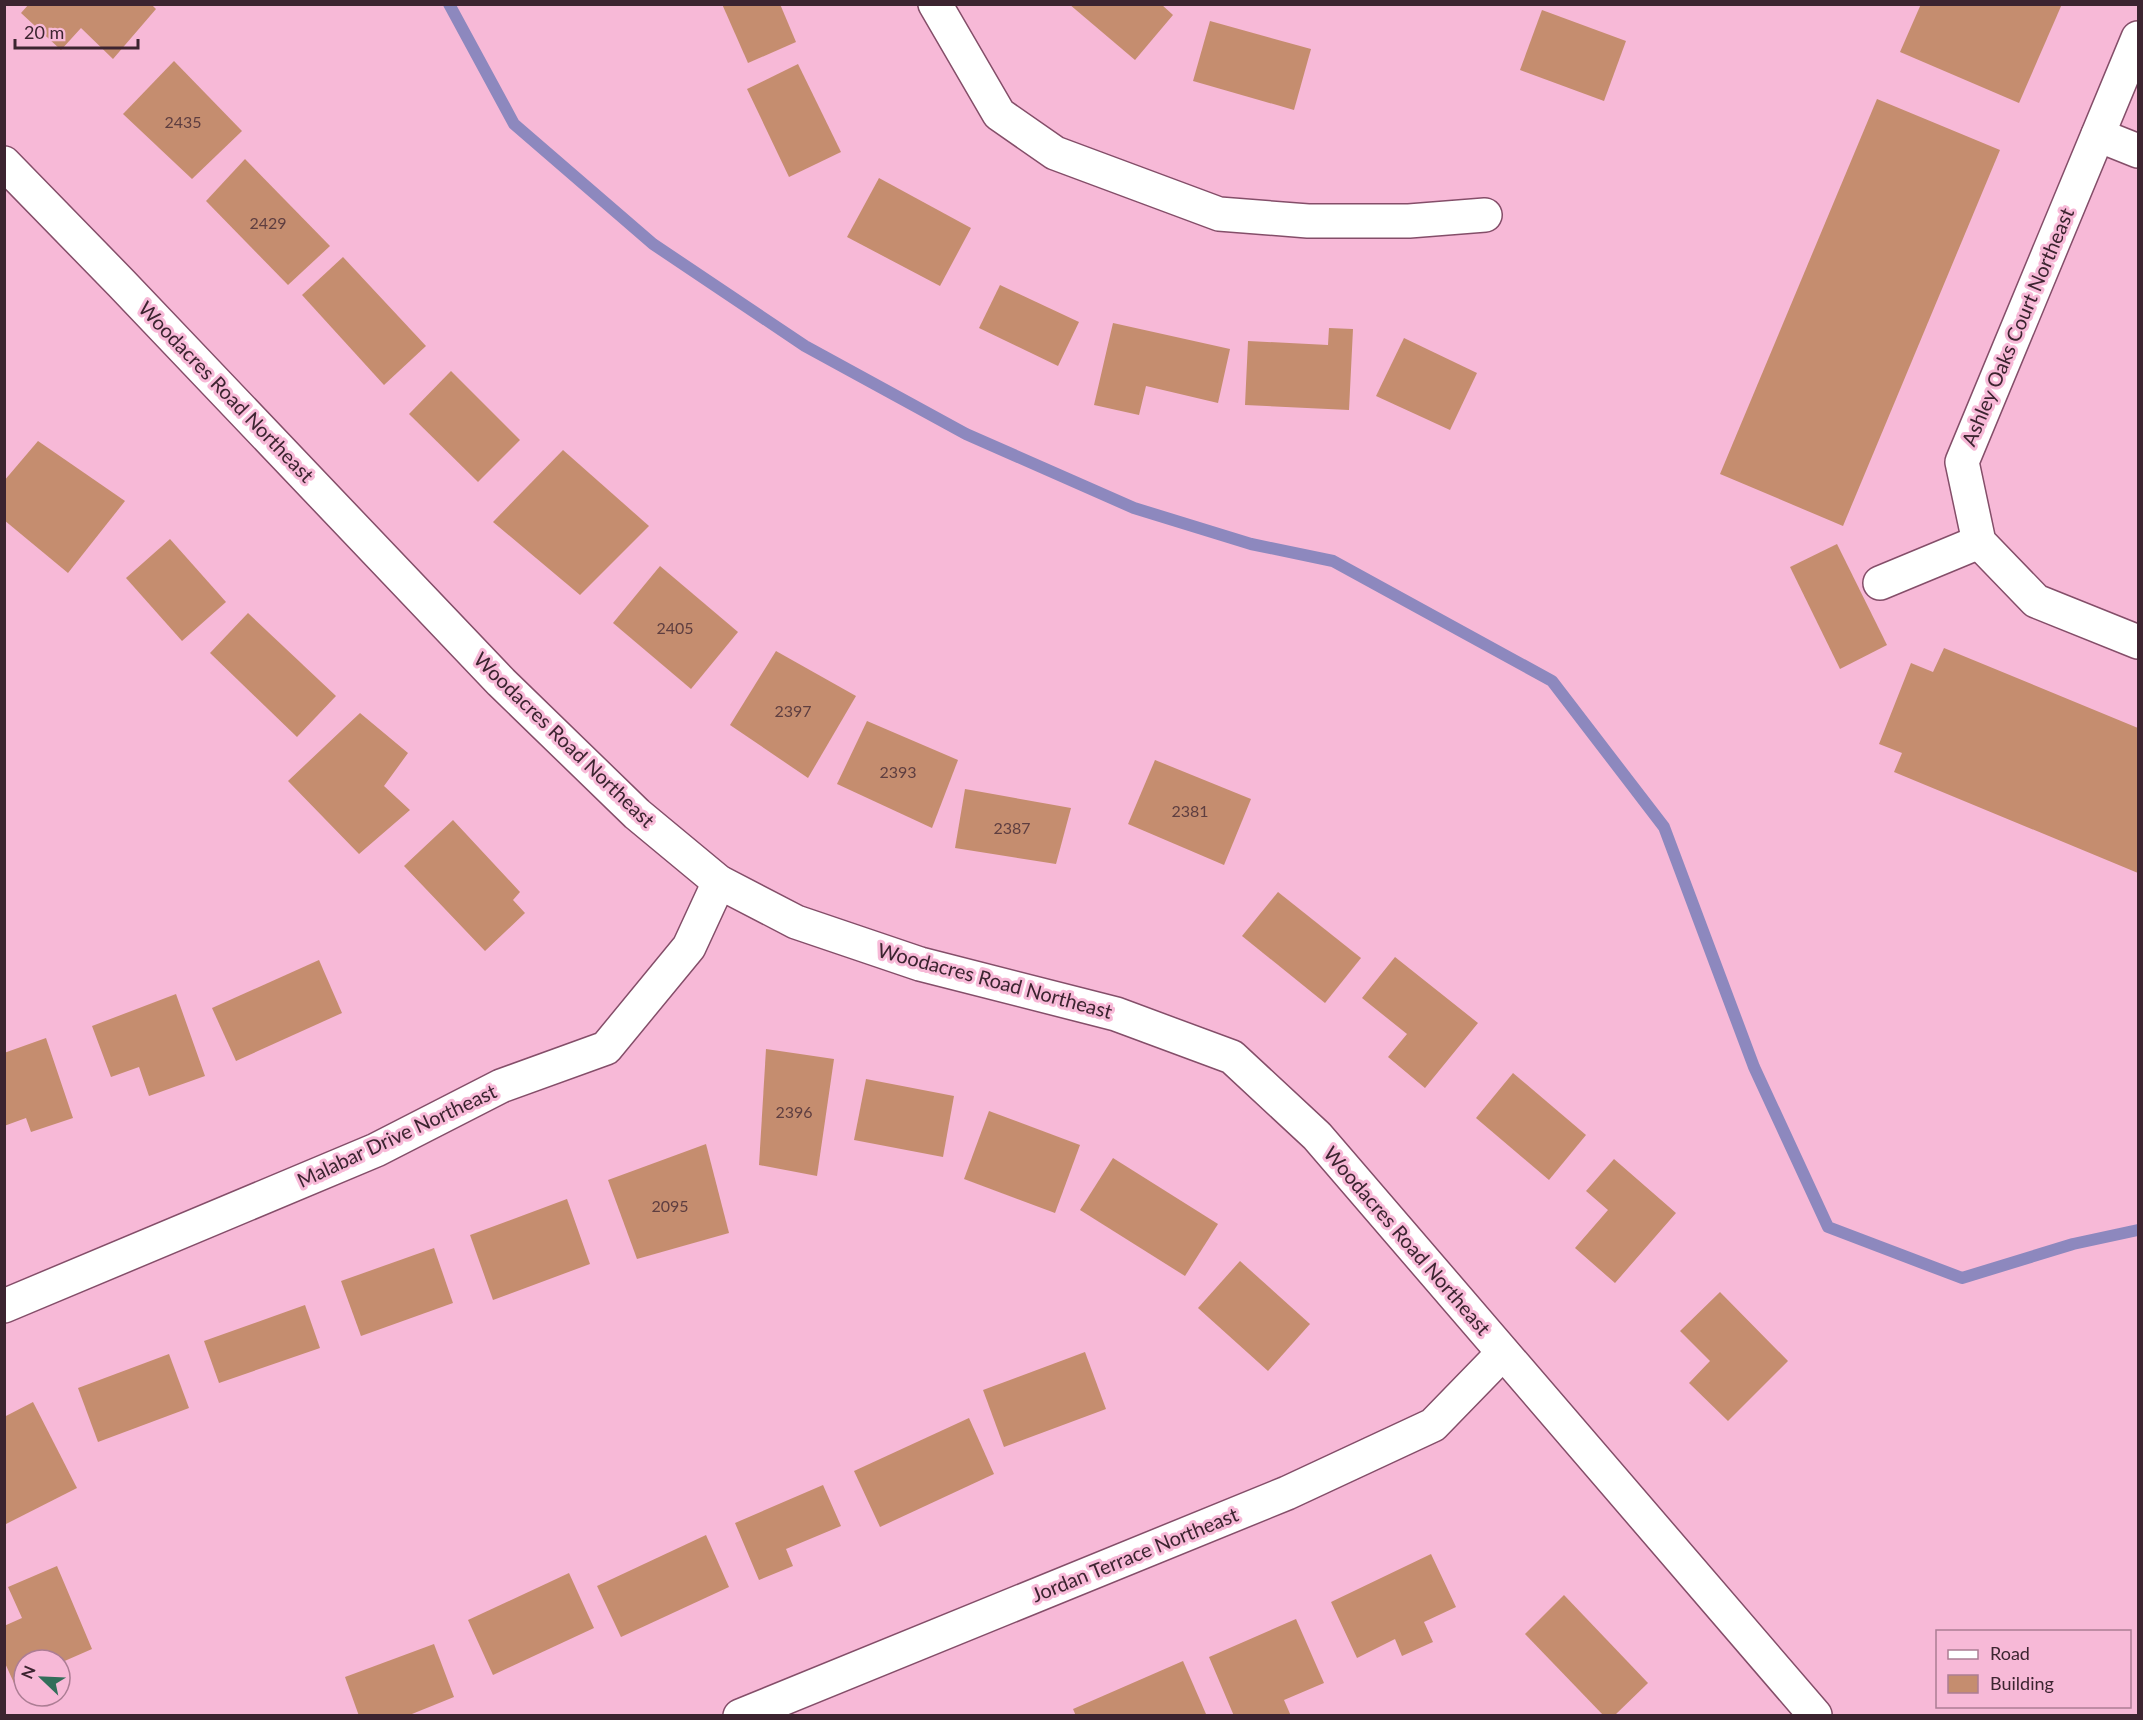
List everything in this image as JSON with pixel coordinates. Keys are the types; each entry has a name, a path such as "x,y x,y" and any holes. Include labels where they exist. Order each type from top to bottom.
{"street":[{"path":"935,4 999,114 1054,153 1219,214 1308,221 1409,221 1485,215"},
{"name":"Ashley Oaks Court Northeast","path":"1979,542 1962,462 2139,38"},
{"path":"2098,135 2139,152"},
{"name":"Woodacres Road Northeast","path":"4,163 122,283 501,682 637,814 719,882 796,922 920,964 1116,1014 1232,1058 1317,1136 1815,1714"},
{"path":"1880,583 1979,542 2036,601 2139,642"},
{"name":"Malabar Drive Northeast","path":"4,1306 376,1150 501,1086 606,1048 689,948 719,882"},
{"name":"Jordan Terrace Northeast","path":"740,1716 1287,1493 1433,1425 1503,1353"}],"building":[{"path":"29,4 151,4 156,9 113,59 81,28 61,50 21,13"},
{"path":"722,4 780,4 796,42 748,63"},
{"path":"1069,4 1161,4 1173,15 1135,60"},
{"path":"1921,4 2062,4 2019,103 1900,52"},
{"path":"1542,10 1626,41 1604,101 1520,70"},
{"path":"1210,21 1311,49 1294,110 1193,81"},
{"path":"174,61 242,131 192,179 123,114"},
{"path":"798,64 841,152 789,177 747,89"},
{"path":"1877,99 2000,150 1843,526 1720,474"},
{"path":"245,159 330,246 288,285 206,201"},
{"path":"879,178 971,228 940,286 847,237"},
{"path":"343,257 426,346 384,385 302,295"},
{"path":"1000,285 1079,322 1058,366 979,328"},
{"path":"1113,323 1230,349 1218,403 1146,386 1139,415 1094,405"},
{"path":"1329,328 1353,329 1349,410 1245,405 1248,341 1328,345"},
{"path":"1404,338 1477,373 1450,430 1376,396"},
{"path":"451,371 520,440 478,482 409,414"},
{"path":"38,441 125,501 68,573 4,520 4,481"},
{"path":"563,450 649,526 580,595 493,522"},
{"path":"170,539 226,602 182,641 126,578"},
{"path":"1837,544 1887,645 1840,669 1790,567"},
{"path":"660,566 738,632 691,689 613,623"},
{"path":"248,613 336,696 297,737 210,653"},
{"path":"1944,648 2138,728 2138,873 1894,772 1902,753 1879,744 1911,663 1933,672"},
{"path":"776,651 856,696 808,778 730,725"},
{"path":"360,713 408,753 384,786 410,810 359,854 288,781"},
{"path":"867,721 958,760 932,828 837,784"},
{"path":"1155,760 1251,799 1224,865 1128,824"},
{"path":"965,789 1071,808 1056,864 955,848"},
{"path":"453,820 520,892 513,900 525,913 485,951 404,866"},
{"path":"1278,892 1361,958 1325,1003 1242,936"},
{"path":"1395,957 1478,1023 1425,1088 1388,1057 1407,1034 1362,998"},
{"path":"319,960 342,1013 236,1061 212,1008"},
{"path":"176,994 205,1076 149,1096 139,1067 111,1077 92,1026"},
{"path":"46,1038 73,1118 31,1132 26,1118 4,1126 4,1053"},
{"path":"766,1049 834,1059 817,1176 759,1165"},
{"path":"1513,1073 1586,1135 1549,1180 1476,1118"},
{"path":"866,1079 954,1096 943,1157 854,1140"},
{"path":"989,1111 1080,1145 1055,1213 964,1179"},
{"path":"706,1144 729,1233 637,1259 608,1180"},
{"path":"1113,1158 1218,1224 1185,1276 1080,1210"},
{"path":"1614,1159 1676,1213 1615,1283 1575,1248 1608,1210 1586,1191"},
{"path":"567,1199 590,1264 493,1300 470,1235"},
{"path":"434,1248 453,1303 361,1336 341,1281"},
{"path":"1240,1261 1310,1324 1268,1371 1198,1308"},
{"path":"1720,1292 1788,1361 1728,1421 1689,1383 1710,1361 1680,1331"},
{"path":"305,1305 320,1348 219,1383 204,1341"},
{"path":"1085,1352 1106,1409 1004,1447 983,1390"},
{"path":"169,1354 189,1408 98,1442 78,1388"},
{"path":"33,1402 77,1488 4,1525 4,1417"},
{"path":"969,1418 994,1474 880,1527 854,1471"},
{"path":"823,1485 841,1526 786,1549 793,1566 759,1580 735,1523"},
{"path":"706,1535 729,1587 621,1637 597,1586"},
{"path":"1431,1554 1456,1607 1424,1622 1433,1642 1402,1656 1395,1639 1357,1658 1331,1602"},
{"path":"57,1566 92,1649 72,1658 72,1648 12,1648 12,1679 4,1661 4,1626 22,1618 8,1587"},
{"path":"569,1573 594,1628 493,1675 468,1620"},
{"path":"1564,1595 1648,1683 1614,1716 1604,1716 1525,1634"},
{"path":"1296,1619 1324,1683 1284,1700 1291,1716 1249,1716 1248,1714 1234,1716 1209,1657"},
{"path":"434,1644 454,1697 407,1716 359,1716 345,1677"},
{"path":"1183,1661 1206,1714 1076,1716 1073,1709"}],"waterway":[{"path":"449,4 514,124 653,244 805,346 966,434 1134,508 1251,544 1333,561 1552,681 1664,827 1754,1067 1828,1227 1962,1278 2073,1244 2138,1230"}]}
